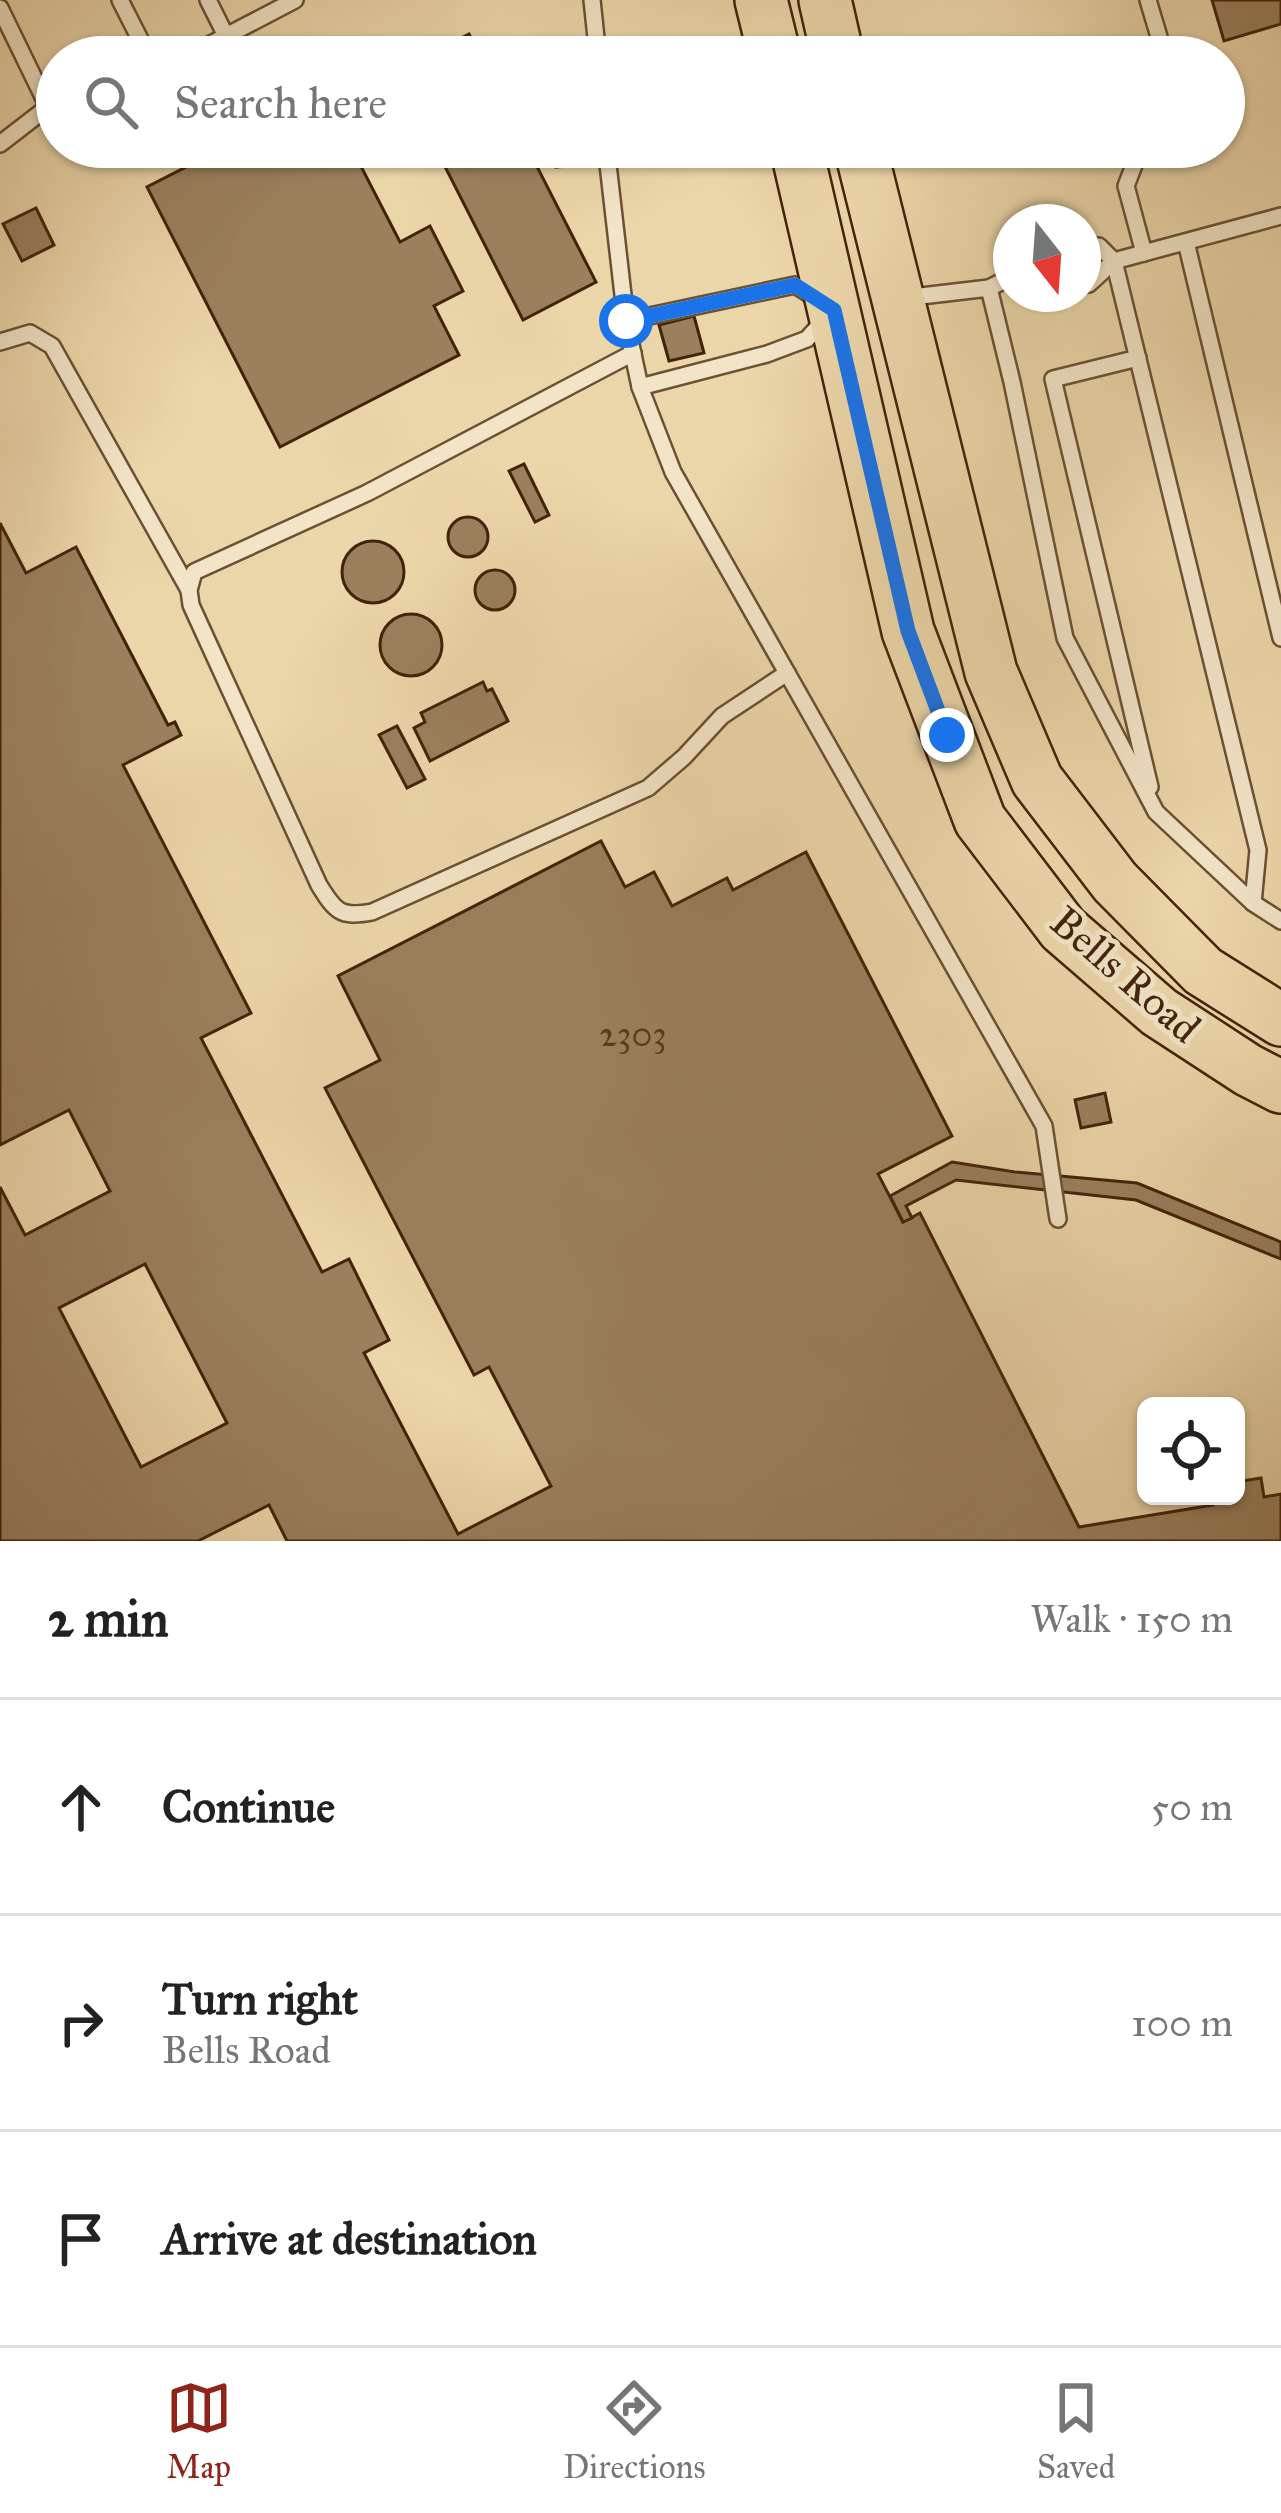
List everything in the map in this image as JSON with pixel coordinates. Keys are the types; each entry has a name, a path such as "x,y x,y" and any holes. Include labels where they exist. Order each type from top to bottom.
{"main road":[{"path":"761,0 770,36"},
{"path":"825,0 833,36"},
{"name":"Bells Road","path":"801,168 908,631 980,820 1063,929 1160,1012 1281,1088"},
{"name":"Bells Road","path":"865,168 991,672 1037,780 1115,882 1203,971 1281,1020"},
{"path":"834,310 896,299"}],"lane":[{"path":"120,0 138,36"},
{"path":"208,0 226,36 296,0"},
{"path":"592,0 596,36"},
{"path":"1148,0 1159,36"},
{"path":"0,8 36,75"},
{"path":"0,144 36,117"},
{"path":"608,168 626,321 640,387 673,472 1044,1126 1058,1220"},
{"path":"1133,168 1126,185 1144,253"},
{"path":"1101,273 1114,261 1281,216"},
{"path":"1186,242 1281,638"},
{"path":"1101,248 1114,261 1258,850 1253,903"},
{"path":"626,321 795,285 834,310 807,339 640,387"},
{"path":"989,288 993,286"},
{"path":"989,288 1065,638 1156,812 1253,903 1281,921"},
{"path":"896,299 993,288"},
{"path":"0,342 30,333 52,346 189,590 191,605 319,885 333,908 351,916 372,912 648,788 722,716 787,673"},
{"path":"189,590 194,572 367,493 633,353"},
{"path":"1138,358 1053,379 1156,812"}],"building":[{"path":"1212,0 1281,0 1281,24 1241,36 1223,36"},
{"path":"184,168 362,168 400,242 430,226 463,291 434,306 459,355 280,447 147,187"},
{"path":"446,168 538,168 596,282 523,320"},
{"path":"36,208 54,245 22,261 3,224"},
{"path":"694,316 704,353 669,361 659,325"},
{"path":"524,464 549,515 535,522 509,471"},
{"path":"468,517 482,523 488,537 482,551 468,557 454,551 448,537 454,523"},
{"path":"0,523 26,573 76,547 168,725 175,722 181,735 123,765 251,1013 201,1038 322,1272 349,1259 389,1340 364,1353 458,1534 551,1486 489,1367 474,1375 325,1088 380,1060 338,976 601,841 625,887 654,872 672,906 727,878 733,890 806,852 952,1136 878,1174 903,1222 920,1213 1079,1527 1213,1505 1245,1505 1245,1481 1261,1478 1264,1497 1281,1494 1281,1541 287,1541 269,1505 198,1541 0,1541 0,1187 25,1235 110,1191 69,1110 0,1145","holes":["145,1264 227,1423 141,1467 59,1308"]},
{"path":"373,541 395,550 404,572 395,594 373,603 351,594 342,572 351,550"},
{"path":"495,570 509,576 515,590 509,604 495,610 481,604 475,590 481,576"},
{"path":"411,614 433,623 442,645 433,667 411,676 389,667 380,645 389,623"},
{"path":"483,682 487,691 492,689 508,721 430,761 414,728 425,722 421,713"},
{"path":"397,726 425,779 407,788 379,735"},
{"path":"1105,1093 1111,1122 1081,1128 1075,1100"},
{"path":"952,1162 1137,1183 1281,1242 1281,1259 1136,1200 956,1180 906,1206 912,1218 903,1222 890,1196"}],"route":[{"path":"626,321 795,285 834,310 908,631 947,735"}]}
